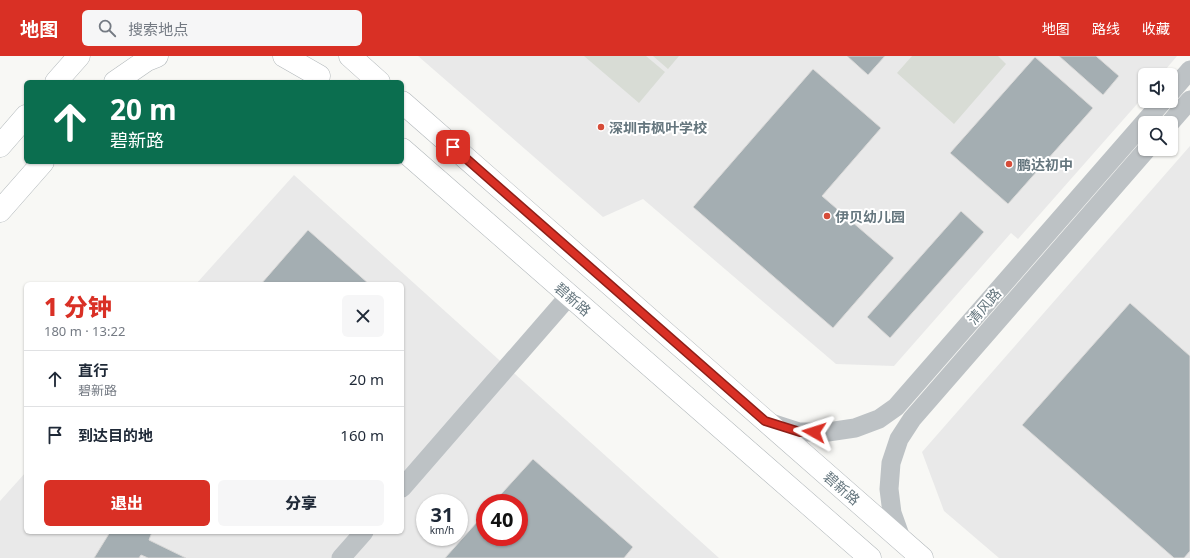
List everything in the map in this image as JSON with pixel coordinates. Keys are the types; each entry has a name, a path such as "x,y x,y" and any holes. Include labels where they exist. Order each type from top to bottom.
{"main road":[{"path":"58,80 79,56"},
{"path":"116,80 136,56"},
{"path":"117,80 148,60 158,56"},
{"path":"284,56 322,79"},
{"path":"296,56 322,79"},
{"path":"350,56 377,80"},
{"name":"碧新路","path":"407,110 922,558"},
{"path":"0,146 24,118"},
{"name":"碧新路","path":"404,151 870,558"},
{"path":"0,211 41,164"}],"street":[{"path":"1178,84 1190,70"},
{"path":"1176,116 1190,100"},
{"name":"清风路","path":"765,421 800,432 828,432 855,428 879,419 896,407 1157,108"},
{"name":"清风路","path":"902,541 892,513 889,489 891,463 899,439 912,418 1141,156"},
{"path":"404,486 569,296"},
{"path":"341,558 362,534"}],"shaded area":[{"path":"418,56 1177,56 1167,68 1138,68 1138,103 1018,239 1011,233 894,366 836,364 643,199 603,217"},
{"path":"584,56 646,56 665,72 639,103"},
{"path":"653,56 679,56 668,69"},
{"path":"912,56 998,56 1006,64 954,124 897,73"},
{"path":"1190,146 1190,558 999,558 944,511 922,452"},
{"path":"294,175 719,558 0,558 0,501 24,474 24,534 404,534 404,282 198,282"}],"building":[{"path":"847,56 885,56 868,75"},
{"path":"1059,56 1096,56 1119,76 1103,95"},
{"path":"1035,57 1093,108 1008,204 950,153"},
{"path":"813,69 881,128 822,196 894,258 833,328 693,207"},
{"path":"961,211 984,232 890,338 867,317"},
{"path":"308,230 367,282 263,282"},
{"path":"1130,303 1190,356 1190,551 1184,558 1174,558 1022,425"},
{"path":"533,459 633,547 624,558 445,558 456,546 468,546 468,532 476,523 476,546 528,546 528,494 501,494"},
{"path":"109,534 151,534 149,540 186,558 148,558 141,555 139,558 94,558"}],"place":[{"name":"深圳市枫叶学校","path":"601,127"},
{"name":"鹏达初中","path":"1009,164"},
{"name":"伊贝幼儿园","path":"827,216"}],"route":[{"path":"453,147 765,421 800,432 814,432"}]}
